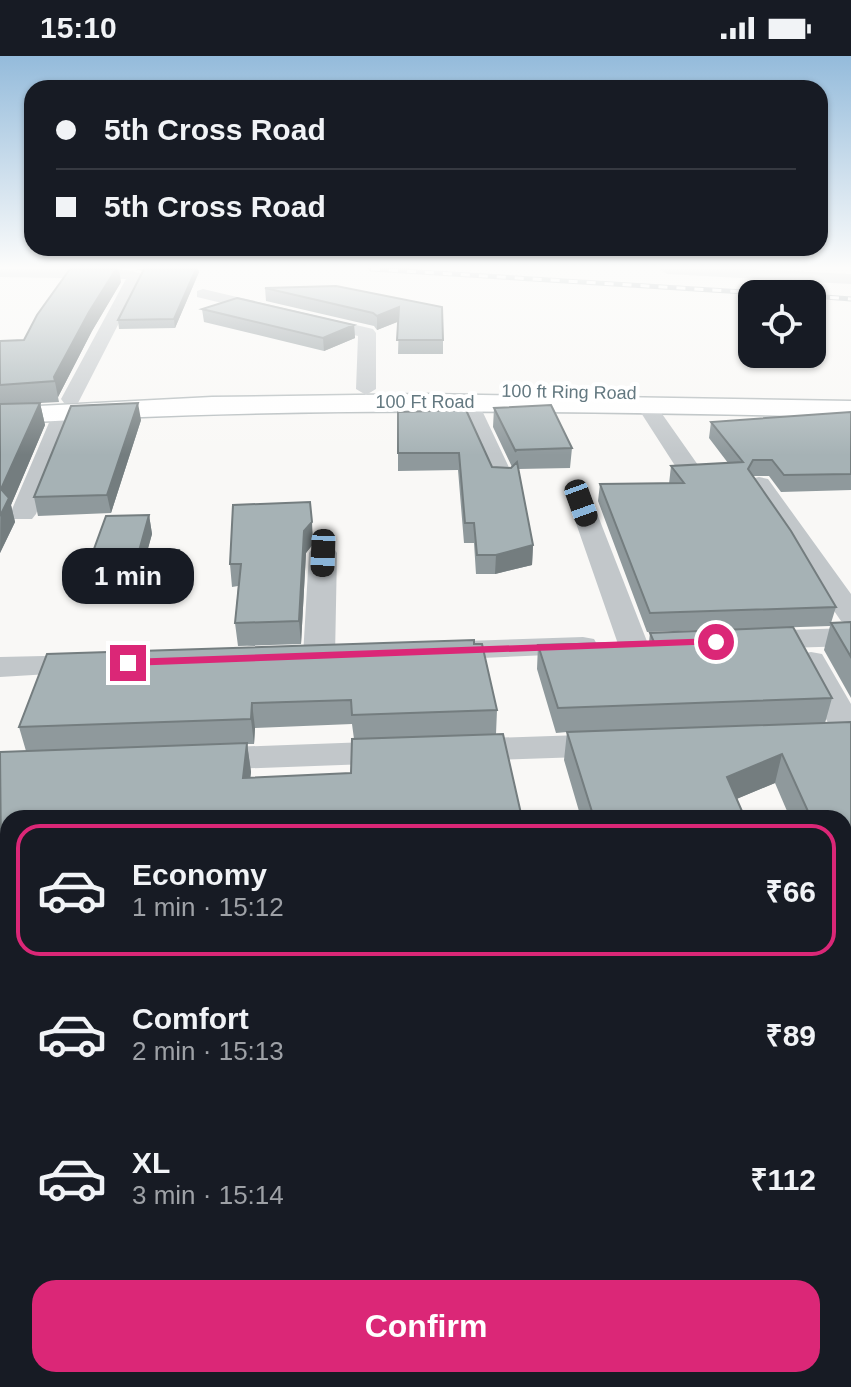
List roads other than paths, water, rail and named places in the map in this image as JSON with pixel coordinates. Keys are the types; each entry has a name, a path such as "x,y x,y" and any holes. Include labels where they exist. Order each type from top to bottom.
{"main road":[{"name":"100 ft Ring Road","path":"0,402 68,405 366,389 851,395"},
{"name":"100 Ft Road","path":"0,416 68,405 468,402 851,409"}],"street":[{"path":"23,514 68,405 106,331"},
{"path":"359,331 367,333 366,389"},
{"path":"468,402 502,478"},
{"path":"646,405 693,475"},
{"path":"759,484 851,615"},
{"path":"413,652 648,644 581,503"},
{"path":"319,656 323,553"},
{"path":"723,641 851,637"},
{"path":"799,639 840,736"},
{"path":"287,657 351,654"},
{"path":"0,667 112,663"},
{"path":"173,760 646,743"}]}
